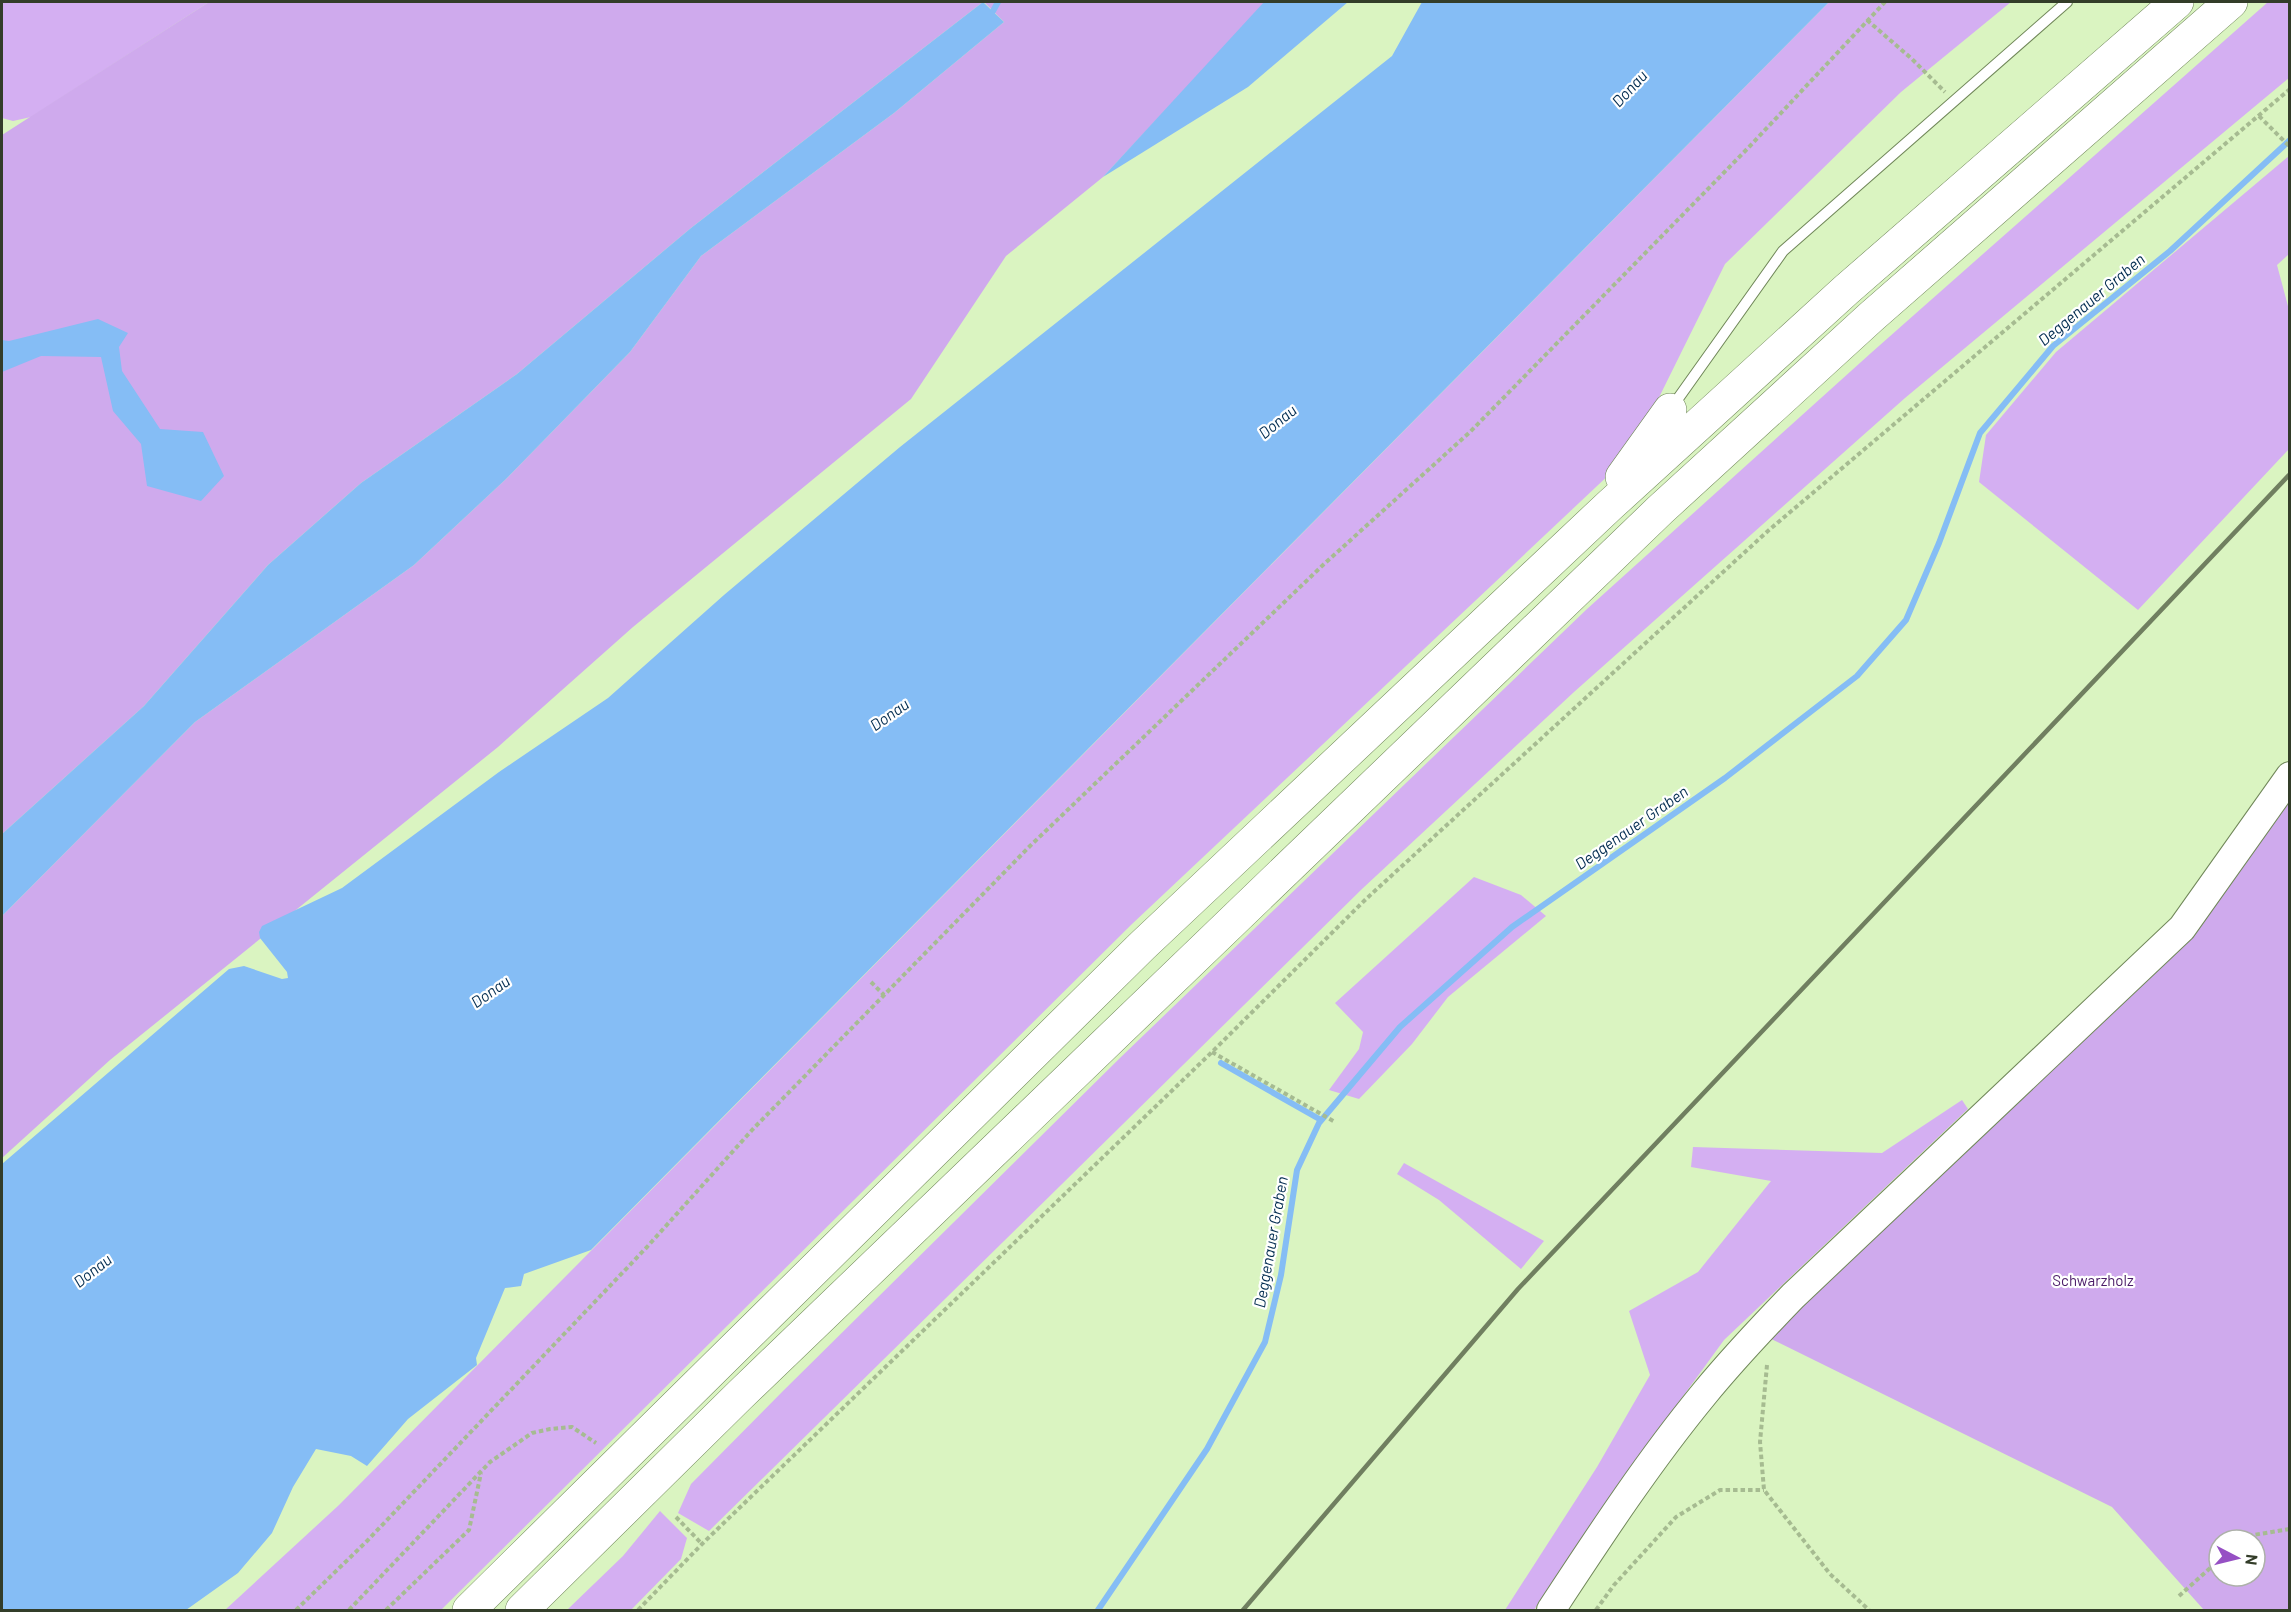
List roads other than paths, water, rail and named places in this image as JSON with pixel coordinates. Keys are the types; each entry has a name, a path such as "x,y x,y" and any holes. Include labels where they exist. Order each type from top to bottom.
{"highway":[{"path":"469,1611 1142,946 1609,506 1846,290 2177,2"},
{"path":"522,1611 739,1396 1660,510 1872,317 2231,2"},
{"path":"1609,506 1624,472 1670,410"}],"main road":[{"path":"1551,1611 1671,1437 1744,1347 1801,1288 2182,928 2289,776"}],"lane":[{"path":"1670,410 1783,251 2067,2"}],"water":[{"path":"983,2 1004,22 894,113 701,256 630,352 506,479 414,565 195,722 2,916 2,834 144,706 268,565 361,483 517,374 691,228"},
{"path":"1264,2 1348,2 1248,87 1103,177"},
{"name":"Donau","path":"1422,2 1829,2 591,1250 524,1274 521,1286 505,1288 476,1358 477,1365 408,1419 367,1466 351,1456 316,1449 293,1487 272,1533 238,1573 186,1610 2,1610 2,1164 229,969 244,966 282,979 288,978 287,972 260,938 259,932 262,926 342,888 499,772 608,698 724,595 900,447 1392,56"},
{"path":"98,319 128,333 119,347 122,371 160,429 203,432 224,476 201,501 147,486 141,444 113,411 101,357 41,356 2,372 2,340 9,341"}],"waterway":[{"path":"993,11 998,2"},
{"name":"Deggenauer Graben","path":"1098,1610 1207,1449 1265,1342 1281,1275 1297,1170 1319,1123 1400,1027 1512,927 1725,778 1857,676 1906,620 1939,543 1980,433 2053,346 2170,251 2290,140"},
{"path":"1221,1063 1321,1120"}],"railway":[{"path":"1243,1610 1518,1289 2290,474"}],"park label":[{"name":"Schwarzholz","path":"2093,1280"}]}
